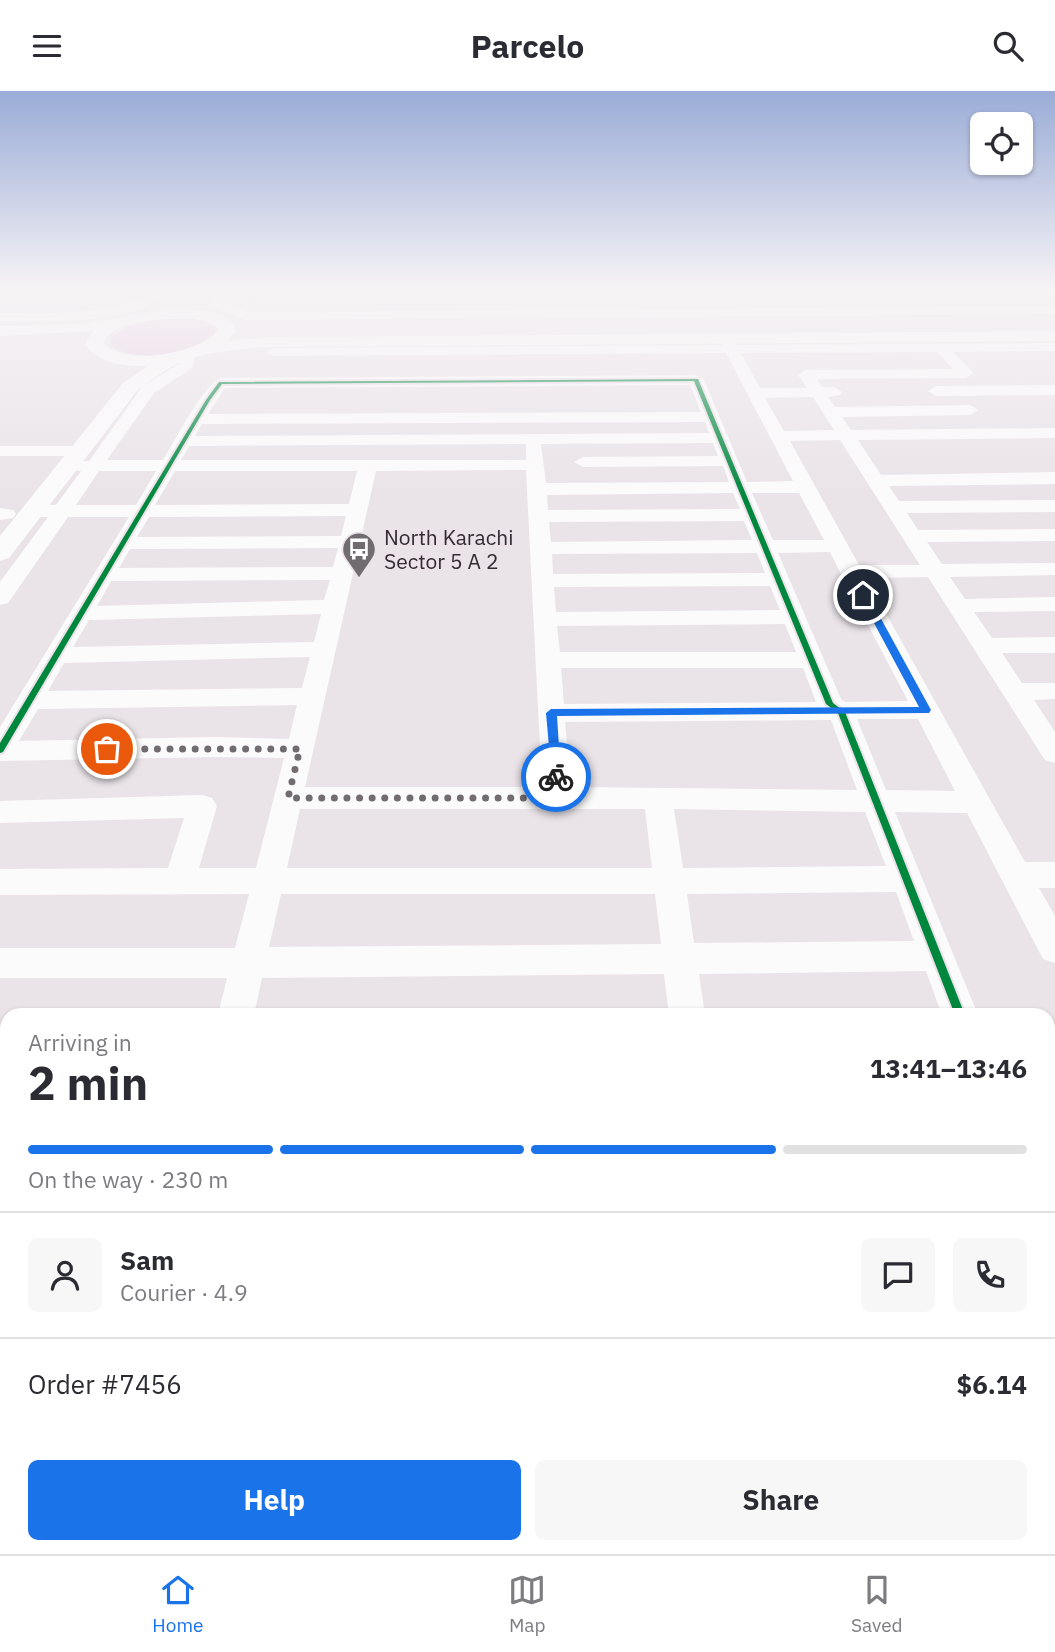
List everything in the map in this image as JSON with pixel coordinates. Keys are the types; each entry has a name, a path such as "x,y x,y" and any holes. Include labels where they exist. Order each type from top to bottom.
{"main road":[{"path":"0,553 32,511 122,374 123,366 114,358"},
{"path":"128,358 141,361 165,358"},
{"path":"2,517 65,457 130,387 152,371 180,358"}],"street":[{"path":"0,598 148,390 187,365 186,358"},
{"path":"528,358 557,798"},
{"path":"736,358 1055,948"},
{"path":"952,358 984,391"},
{"path":"1026,358 1030,362"},
{"path":"966,373 806,375 1053,748"},
{"path":"305,465 340,380"},
{"path":"0,750 218,384 340,380 696,380 703,405 742,487 830,703 841,712 957,1008"},
{"path":"970,434 950,411 927,391 984,391 1052,383"},
{"path":"754,393 856,392"},
{"path":"208,400 236,400"},
{"path":"184,441 316,441 533,429 703,405"},
{"path":"830,412 989,410"},
{"path":"197,419 324,419 533,429 581,440 720,438"},
{"path":"1035,433 1055,453"},
{"path":"777,436 1055,433"},
{"path":"581,440 586,488"},
{"path":"0,451 65,457 96,466 535,465"},
{"path":"859,455 887,455"},
{"path":"0,460 65,457"},
{"path":"583,462 730,461"},
{"path":"238,1008 368,465"},
{"path":"876,481 1055,478"},
{"path":"537,489 805,487"},
{"path":"893,507 1055,506"},
{"path":"32,511 357,510"},
{"path":"539,516 752,515"},
{"path":"912,536 1055,535"},
{"path":"123,543 349,542"},
{"path":"541,548 837,546"},
{"path":"851,572 1055,569"},
{"path":"104,575 342,573"},
{"path":"543,581 779,579"},
{"path":"958,606 1055,604"},
{"path":"82,613 334,607"},
{"path":"545,619 796,617"},
{"path":"985,646 1055,645"},
{"path":"56,655 324,649"},
{"path":"548,660 812,660"},
{"path":"1014,692 1055,691"},
{"path":"29,700 312,696"},
{"path":"551,713 926,710"},
{"path":"0,750 214,747 300,749"},
{"path":"288,798 658,798 975,802"},
{"path":"658,798 686,1008"},
{"path":"0,812 202,807 180,880"},
{"path":"1015,875 1055,874"},
{"path":"0,882 670,882 907,879"},
{"path":"0,963 248,964 937,956"}],"cycle path":[{"path":"0,750 208,400 221,383 696,380 830,704 841,712 957,1008"}],"way so far":[{"path":"107,749 300,749 288,798 557,798 556,777"}],"place":[{"name":"North Karachi Sector 5 A 2","path":"359,579"}],"route":[{"path":"556,777 551,713 926,710 863,595"}]}
